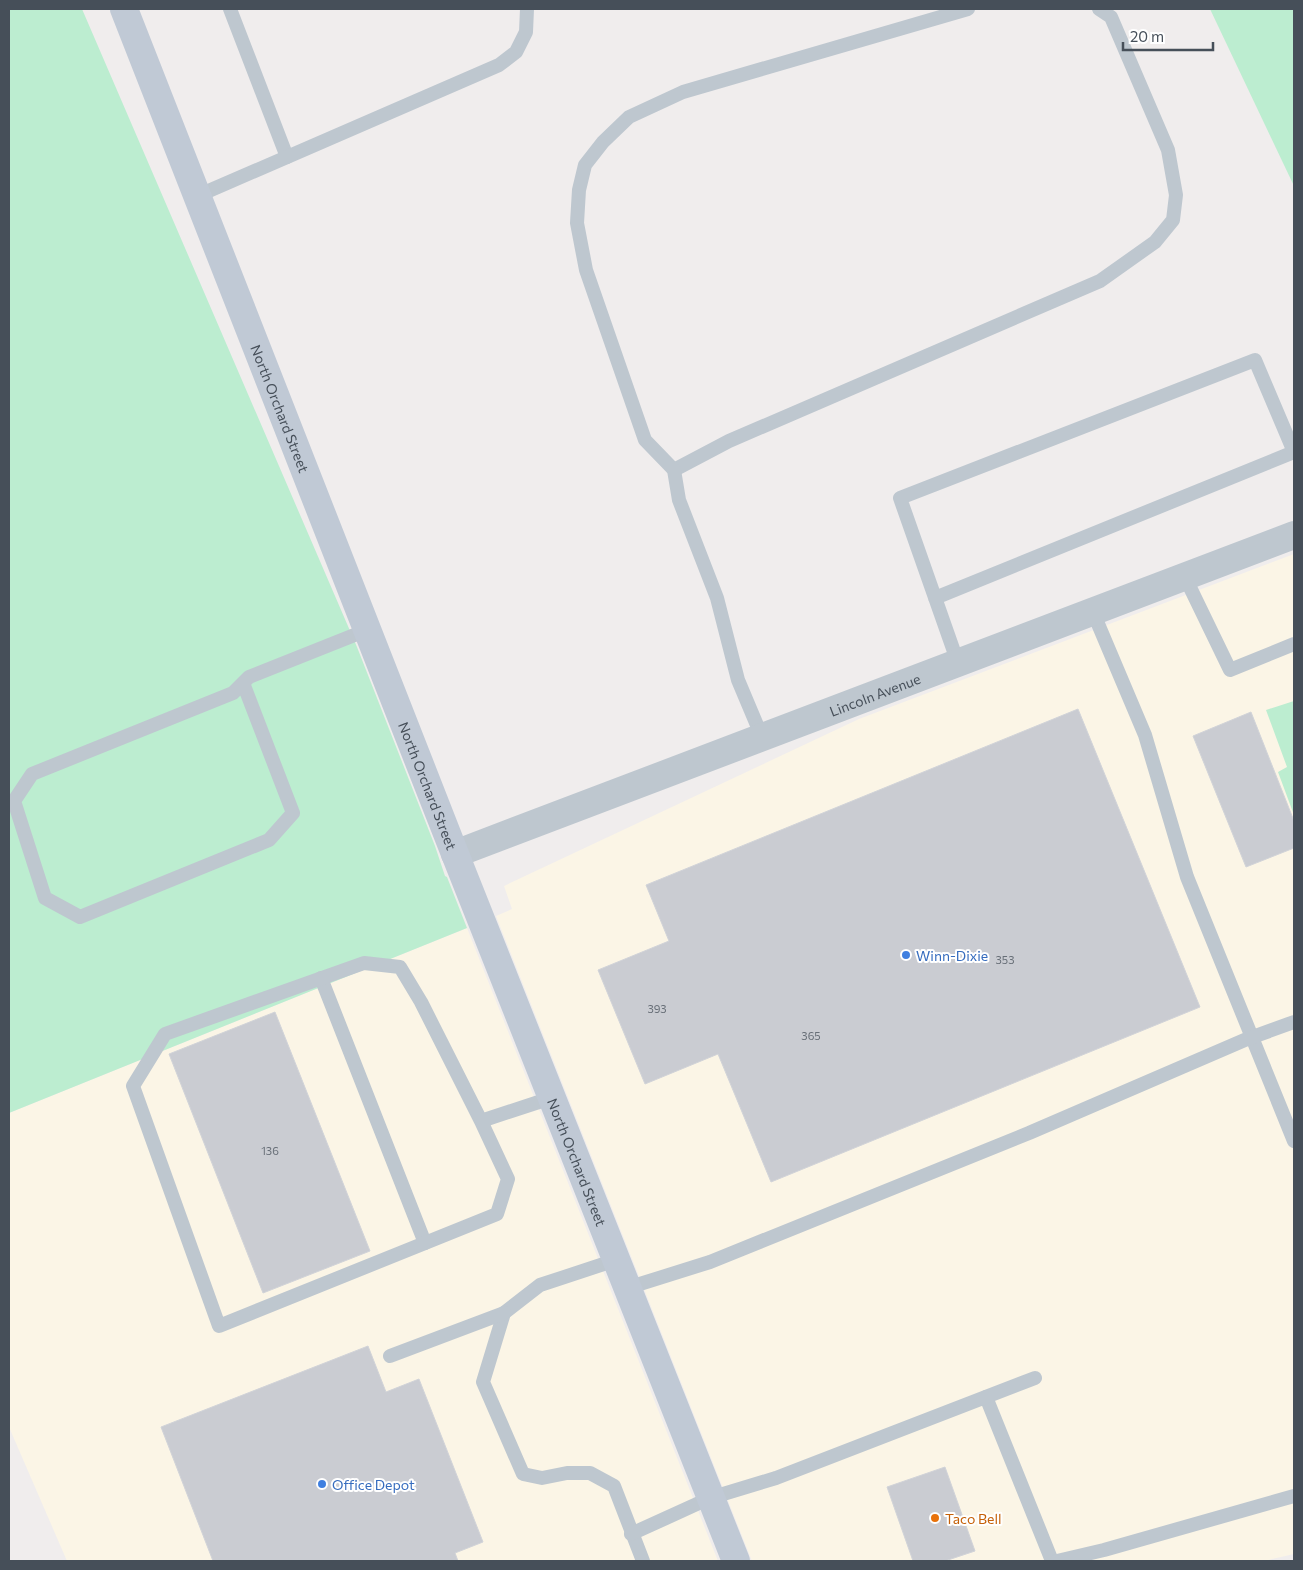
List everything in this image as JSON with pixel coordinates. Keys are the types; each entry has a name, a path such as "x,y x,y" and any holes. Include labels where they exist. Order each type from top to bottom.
{"street":[{"name":"North Orchard Street","path":"124,9 626,1288 736,1561"},
{"name":"Lincoln Avenue","path":"455,854 1294,536"}],"lane":[{"path":"230,9 287,157"},
{"path":"197,196 499,64 516,52 526,32 526,9"},
{"path":"762,737 738,680 717,598 679,500 674,470 645,440 586,270 577,223 579,190 585,165 603,142 629,117 683,92 968,9"},
{"path":"674,470 729,441 1100,280 1156,242 1173,220 1176,195 1168,150 1111,16 1099,9"},
{"path":"935,598 1294,452 1255,360 900,498 935,598 958,663"},
{"path":"1185,577 1230,670 1294,644"},
{"path":"1093,612 1145,735 1187,877 1294,1141"},
{"path":"243,683 293,813 269,840 80,917 46,898 14,801 32,774 233,693 243,683 249,677 368,630"},
{"path":"364,962 400,967 422,1002 508,1179 497,1214 220,1326 133,1086 165,1034 321,978 364,962"},
{"path":"321,978 425,1243"},
{"path":"626,1288 710,1262 1029,1133 1252,1037 1294,1022"},
{"path":"481,1121 552,1098"},
{"path":"390,1356 504,1313 540,1285 616,1260"},
{"path":"504,1313 483,1382 523,1474 542,1478 567,1473 590,1473 614,1486 643,1561"},
{"path":"631,1534 710,1498 776,1478 1035,1378"},
{"path":"986,1397 1052,1561"},
{"path":"1057,1561 1104,1550 1294,1496"}],"shaded area":[{"path":"1294,554 1294,1554 1264,1561 752,1561 496,916 512,909 504,886 859,719"},
{"path":"467,928 718,1561 67,1561 9,1427 9,1113"}],"green space":[{"path":"9,9 82,9 357,647 445,876 467,928 9,1113"},
{"path":"1210,9 1294,9 1294,186"},
{"path":"1294,701 1294,815 1278,772 1287,767 1266,710"}],"building":[{"name":"Winn-Dixie","path":"1078,709 1200,1007 771,1182 718,1054 645,1084 598,970 669,941 646,885"},
{"path":"1251,712 1294,821 1294,848 1246,867 1193,736"},
{"path":"275,1012 370,1251 263,1293 169,1054"},
{"name":"Office Depot","path":"368,1346 386,1392 419,1379 483,1542 455,1553 458,1561 213,1561 161,1427"},
{"path":"945,1467 975,1551 945,1561 913,1561 887,1487"}],"place":[{"name":"Winn-Dixie","path":"906,955"},
{"name":"Office Depot","path":"322,1484"},
{"name":"Taco Bell","path":"935,1518"}]}
